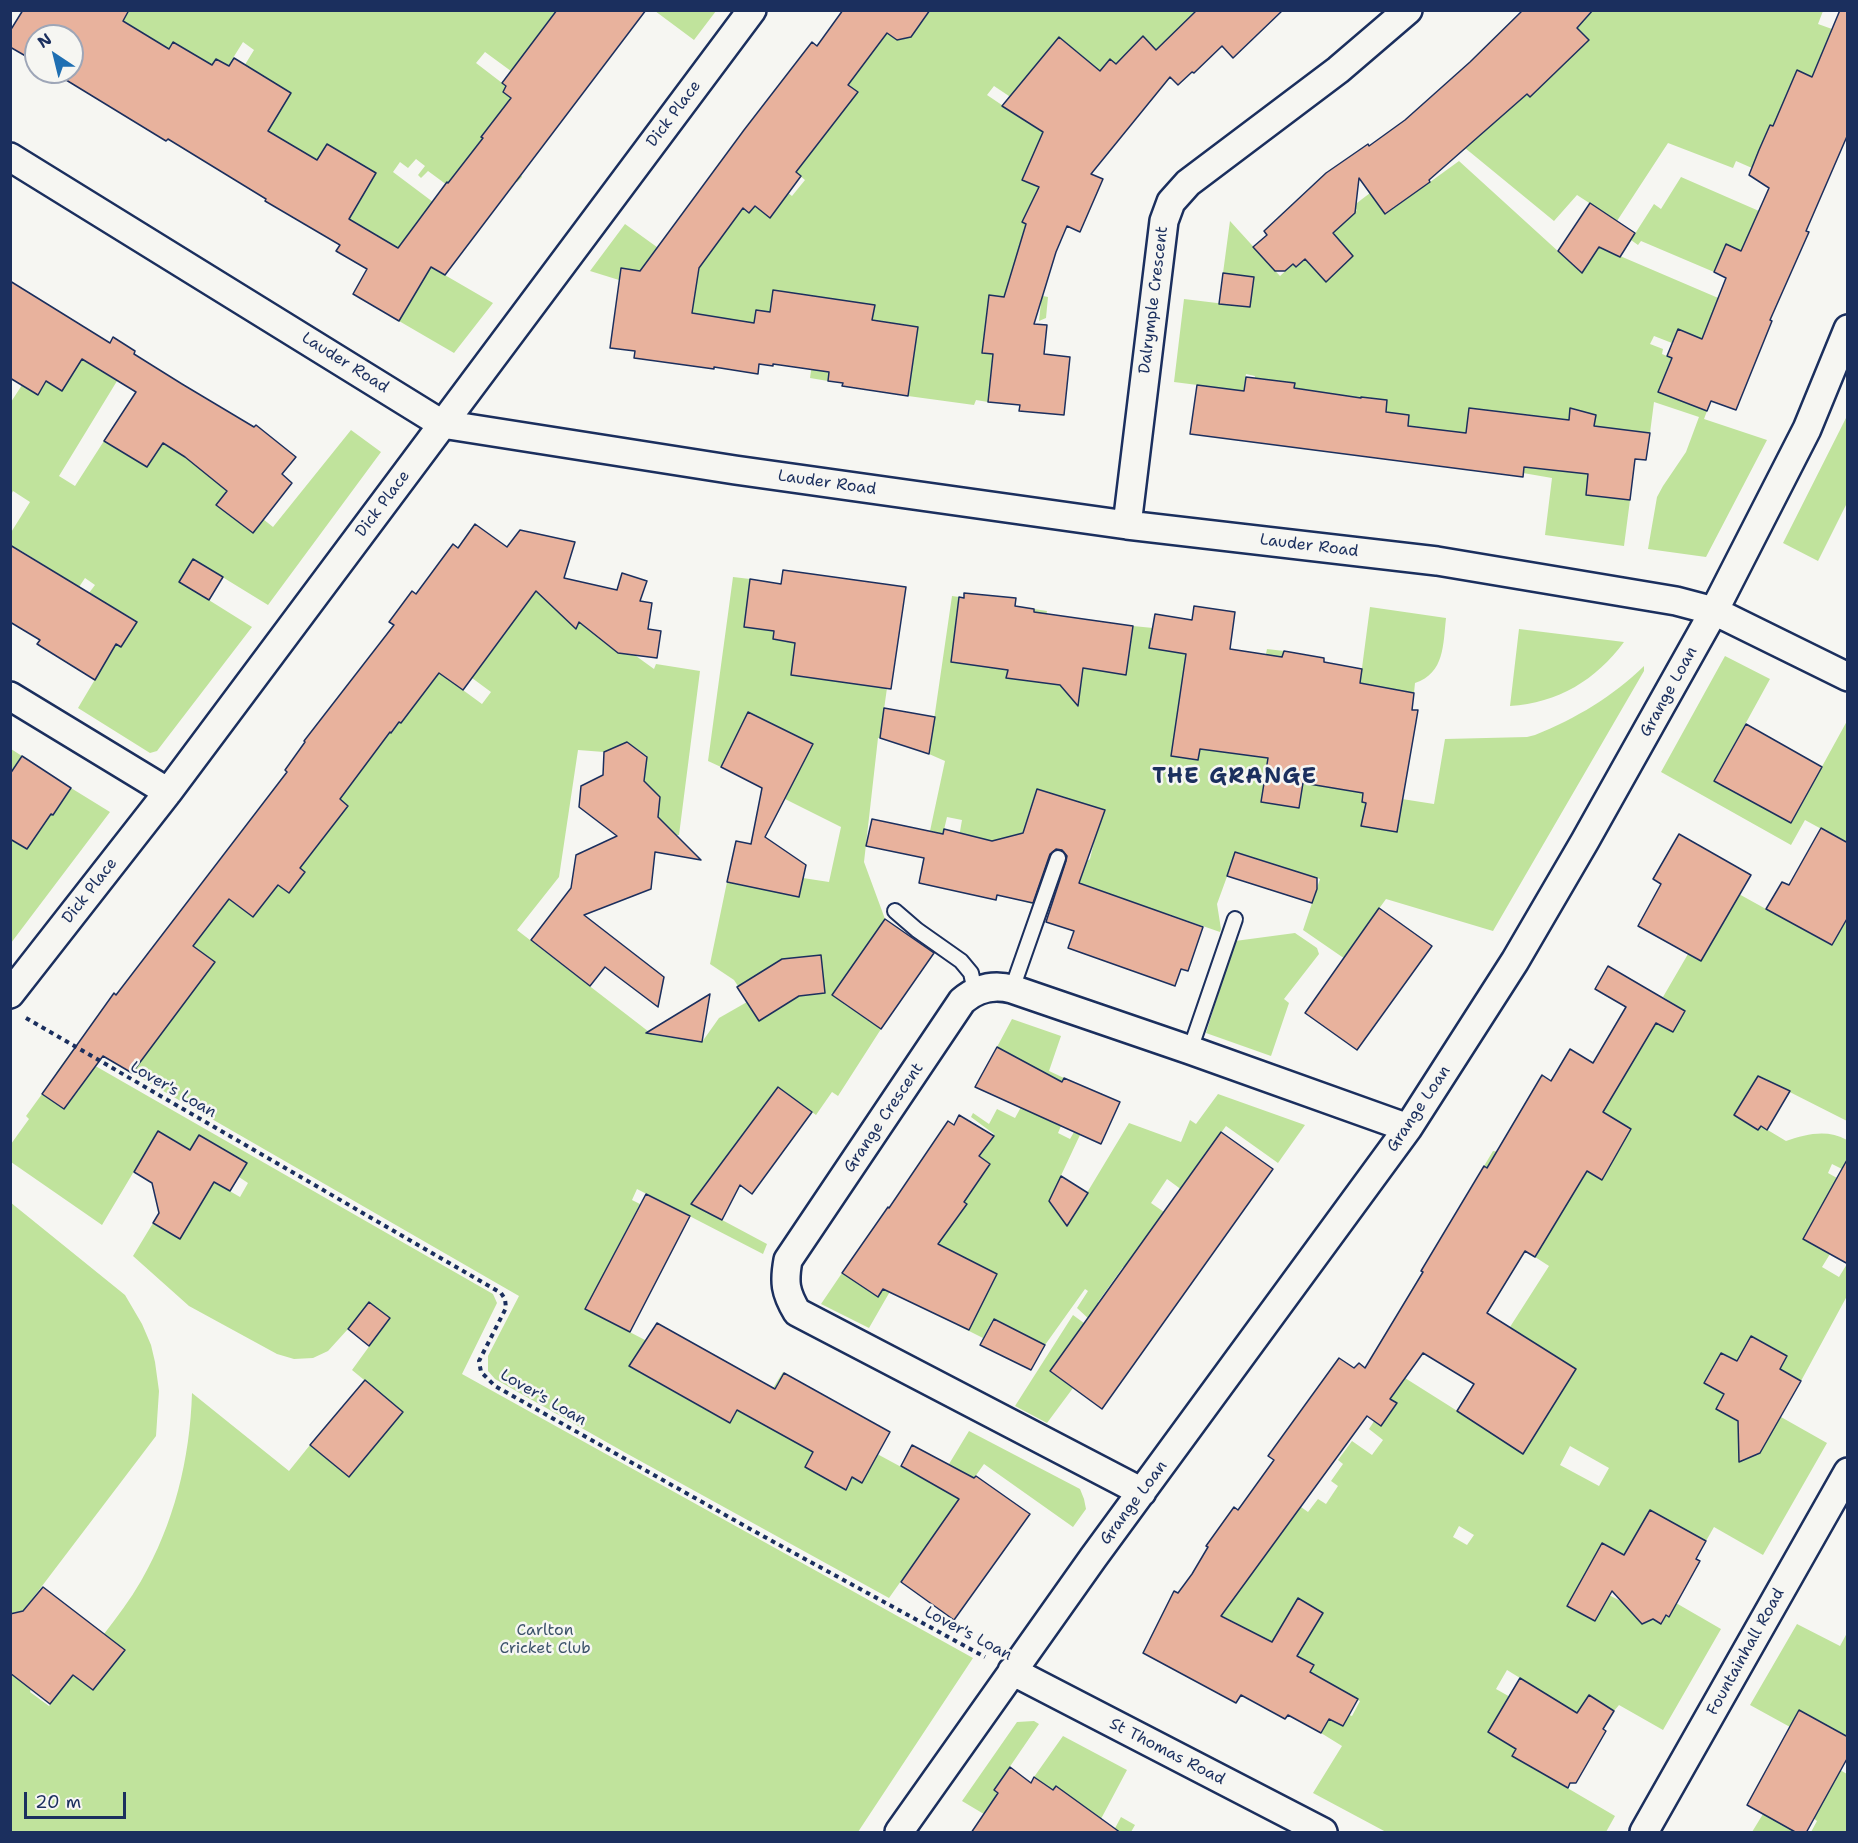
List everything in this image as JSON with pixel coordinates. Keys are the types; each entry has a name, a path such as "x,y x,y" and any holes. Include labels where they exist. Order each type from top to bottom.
{"street":[{"name":"Dick Place","path":"15,1004 168,792 752,10"},
{"name":"Dalrymple Crescent","path":"1127,525 1164,220 1171,202 1188,183 1338,70 1408,10"},
{"name":"Lauder Road","path":"10,157 442,424 735,470 1127,525 1437,561 1665,598 1714,611 1848,677"},
{"name":"Grange Loan","path":"899,1833 1012,1671 1408,1128 1515,961 1714,611 1807,429 1848,329"},
{"path":"10,696 168,792"},
{"path":"975,991 1001,986 1012,989 1408,1128"},
{"name":"Grange Crescent","path":"975,991 962,1001 788,1260 785,1279 788,1297 797,1312 1142,1492"},
{"name":"Fountainhall Road","path":"1644,1833 1848,1472"},
{"name":"St Thomas Road","path":"1012,1671 1323,1833"}],"lane":[{"path":"1012,989 1058,858"},
{"path":"895,911 917,930 961,961 972,973 975,991"},
{"path":"1190,1050 1234,919"}],"path":[{"name":"Lover's Loan","path":"15,1004 267,1159 501,1293 505,1299 506,1308 479,1361 481,1372 495,1386 1012,1671"}],"green space":[{"path":"129,10 557,11 515,74 485,52 476,63 506,86 503,92 511,98 481,137 525,170 522,177 517,182 475,149 447,185 428,171 421,178 418,175 425,166 416,159 408,168 400,162 393,172 433,202 398,248 384,240 367,269 354,262 349,219 317,161 268,131 291,93 263,76 240,113 222,102 254,50 243,42 228,66 216,59 199,87 200,58 173,42 160,64 91,95 132,26 123,21"},
{"path":"655,11 716,11 694,40"},
{"path":"930,11 1197,11 1162,56 1143,37 1137,43 1170,78 1155,96 1110,60 1098,74 1080,54 1059,37 1069,110 1113,147 1108,154 1059,122 994,86 987,95 1048,136 1035,150 1022,180 1045,190 1028,209 1022,222 1060,239 1038,295 1048,297 1046,318 1039,321 1041,302 989,296 982,352 1002,355 998,387 989,386 988,402 976,400 974,405 908,396 918,327 872,320 874,305 849,301 830,363 828,381 810,378 816,336 813,296 773,290 770,312 756,310 754,323 692,314 692,273 704,261 743,208 749,213 755,206 770,218 780,204 766,192 774,182 792,196 805,180 765,147 858,92 848,85 863,65 868,30 916,22 920,25"},
{"path":"1561,11 1823,11 1818,24 1832,29 1827,41 1847,50 1814,78 1797,71 1785,97 1803,105 1752,168 1736,161 1733,168 1668,143 1617,221 1577,195 1554,221 1465,148 1527,94 1530,97 1589,40"},
{"path":"1459,161 1582,273 1599,247 1744,309 1737,327 1711,316 1702,339 1678,329 1672,343 1654,336 1650,344 1663,349 1662,354 1672,358 1658,392 1707,411 1704,419 1767,440 1706,557 1648,549 1657,497 1686,452 1699,417 1654,402 1650,433 1594,426 1595,415 1570,409 1563,471 1588,474 1586,495 1630,500 1624,546 1545,535 1552,478 1523,473 1530,415 1469,408 1462,466 1408,426 1409,415 1386,412 1387,400 1362,397 1359,408 1315,391 1308,449 1287,446 1295,384 1253,386 1255,376 1246,374 1244,391 1174,382 1184,299 1250,307 1254,278 1223,273 1230,221 1280,276 1293,264 1297,267 1309,255 1330,278 1348,261 1350,252 1328,238 1357,210 1353,206 1370,193 1386,214"},
{"path":"1681,177 1759,211 1741,251 1726,244 1714,272 1641,241 1638,245 1631,240 1654,204 1661,209"},
{"path":"625,224 661,250 655,273 621,268 619,280 590,271"},
{"path":"431,267 493,303 454,353 399,321"},
{"path":"82,359 117,381 59,476 75,486 120,416 138,427 122,452 147,467 163,443 182,454 227,491 216,505 253,533 263,519 273,527 351,430 381,452 268,605 193,559 180,582 252,627 157,751 150,753 78,708 116,644 121,647 137,621 89,593 95,585 85,578 79,587 20,550 11,562 10,534 30,502 13,491 11,495 11,402 22,385 38,394 46,381 62,391"},
{"path":"1847,416 1847,503 1818,561 1783,543"},
{"path":"529,564 576,629 579,622 618,643 654,669 656,664 700,671 679,835 676,835 658,817 660,797 644,781 647,756 627,742 604,752 578,750 559,877 517,930 653,1035 702,1042 719,1018 747,1002 759,1021 799,996 824,993 821,955 782,959 738,986 734,980 710,964 727,882 799,897 803,878 829,882 841,827 785,799 812,743 748,712 721,767 708,761 733,577 750,579 744,627 774,631 773,639 795,643 887,688 880,738 878,738 864,862 885,919 858,958 869,967 844,1004 881,1029 838,1096 832,1092 816,1115 778,1087 708,1181 694,1205 767,1244 763,1254 637,1189 632,1200 640,1204 585,1309 647,1341 630,1367 729,1423 738,1408 755,1417 783,1372 762,1423 786,1437 839,1404 805,1467 845,1489 852,1477 861,1482 868,1449 927,1481 939,1459 949,1464 969,1431 1080,1489 1086,1509 1073,1527 984,1464 889,1598 495,1379 488,1371 488,1356 519,1296 132,1073 192,946 229,899 253,917 278,885 289,893 305,872 294,864 271,794 325,836 348,806 340,799 390,732 392,733 399,722 401,723 437,671 482,704 491,692 472,678 508,630"},
{"path":"952,596 959,597 951,662 1008,670 1007,678 1031,641 1034,609 1047,611 1040,662 1073,694 1080,688 1083,668 1126,674 1133,626 1153,628 1187,654 1172,756 1198,760 1200,749 1266,654 1267,649 1284,651 1274,706 1315,713 1268,761 1261,801 1298,808 1303,783 1363,793 1362,802 1366,803 1361,826 1397,832 1402,799 1434,804 1445,739 1535,735 1593,706 1644,666 1644,671 1493,931 1386,899 1355,942 1348,961 1303,930 1320,879 1236,852 1217,904 1220,932 1165,913 1163,919 1122,898 1062,877 1090,859 1095,838 1037,789 1026,828 1046,863 1032,904 1022,901 1034,851 1025,837 1015,835 1005,838 1003,843 990,840 977,896 963,893 974,840 959,837 962,820 947,817 943,834 930,831 945,761 929,754"},
{"path":"1370,607 1446,618 1441,656 1432,672 1415,683 1414,693 1360,683"},
{"path":"1519,629 1624,642 1601,668 1574,687 1544,700 1510,706"},
{"path":"1725,656 1770,679 1714,781 1791,823 1847,721 1847,843 1805,820 1791,845 1661,772"},
{"path":"11,749 22,756 11,774"},
{"path":"71,788 110,812 11,943 11,839 27,849 50,813 53,815"},
{"path":"1728,888 1831,945 1847,917 1847,1121 1758,1076 1734,1115 1758,1130 1761,1126 1786,1141 1817,1134 1832,1135 1847,1140 1847,1158 1842,1169 1832,1164 1828,1173 1837,1178 1803,1239 1830,1254 1822,1267 1839,1277 1847,1264 1847,1296 1801,1381 1780,1369 1787,1356 1752,1336 1744,1349 1741,1364 1721,1353 1704,1382 1724,1394 1716,1409 1747,1427 1738,1443 1739,1453 1747,1458 1768,1438 1781,1417 1827,1443 1763,1555 1714,1527 1706,1541 1650,1510 1624,1555 1602,1544 1568,1606 1609,1595 1634,1608 1641,1621 1647,1622 1653,1619 1662,1624 1666,1615 1669,1617 1676,1603 1721,1629 1663,1730 1619,1705 1614,1711 1589,1695 1577,1713 1507,1670 1496,1689 1519,1702 1506,1724 1496,1719 1488,1733 1516,1749 1513,1756 1615,1816 1606,1832 1386,1832 1313,1793 1342,1746 1321,1733 1329,1719 1343,1726 1349,1715 1352,1716 1360,1701 1307,1677 1314,1665 1273,1642 1234,1626 1236,1623 1182,1595 1243,1586 1297,1512 1287,1497 1308,1512 1318,1499 1326,1504 1338,1486 1331,1481 1343,1464 1338,1460 1352,1441 1372,1455 1383,1440 1369,1429 1378,1415 1385,1420 1397,1404 1390,1399 1405,1378 1524,1453 1576,1369 1510,1327 1549,1266 1535,1257 1562,1213 1484,1166 1493,1151 1572,1162 1602,1179 1631,1129 1602,1112 1627,1007 1673,1032 1685,1011 1663,997 1688,954 1701,961","holes":["1570,1446 1609,1468 1599,1486 1560,1465","1459,1526 1474,1535 1467,1545 1453,1537"]},
{"path":"1295,933 1317,948 1319,954 1284,999 1289,1003 1271,1056 1206,1033 1235,941"},
{"path":"1012,1019 1061,1036 1049,1071 1064,1078 1045,1119 1061,1126 1058,1133 1070,1139 1074,1132 1080,1135 1049,1201 1067,1226 1129,1123 1181,1142 1190,1120 1196,1124 1218,1094 1305,1125 1278,1163 1226,1126 1197,1166 1186,1193 1167,1179 1151,1203 1164,1212 1146,1283 1123,1267 1098,1302 1102,1306 1091,1321 1077,1308 1088,1291 1085,1289 1045,1345 993,1319 983,1338 957,1325 976,1287 988,1293 997,1274 966,1258 919,1241 869,1328 821,1304 842,1273 923,1230 941,1212 955,1221 967,1204 953,1194 971,1192 990,1164 979,1156 994,1134 971,1117 973,1113 989,1124 997,1109 1015,1118 1041,1071 997,1047"},
{"name":"Carlton Cricket Club","path":"71,1052 493,1294 497,1303 462,1374 973,1658 858,1832 11,1832 10,1673 49,1706 73,1675 93,1690 124,1651 104,1634 141,1581 163,1537 184,1466 192,1393 289,1471 310,1445 349,1477 403,1412 352,1370 389,1319 369,1302 328,1351 313,1358 294,1359 277,1354 189,1306 133,1256 153,1223 180,1239 214,1182 240,1197 248,1183 239,1177 246,1162 199,1135 182,1163 181,1144 158,1131 102,1225 11,1162 11,1144 29,1119 26,1116 42,1094 64,1109 79,1090 56,1073"},
{"path":"10,1202 125,1295 151,1345 159,1391 156,1436 20,1615 10,1614"},
{"path":"1073,1315 1088,1326 1074,1337 1050,1371 1073,1388 1047,1423 1015,1406"},
{"path":"1797,1624 1840,1646 1847,1633 1847,1737 1799,1711 1790,1727 1750,1705"},
{"path":"1034,1721 1039,1724 994,1790 999,1793 1014,1832 962,1801 1017,1722"},
{"path":"1063,1736 1127,1770 1094,1832 1056,1786 1053,1790 1034,1777"},
{"path":"1840,1770 1847,1774 1847,1832 1811,1832 1817,1821 1813,1818"},
{"path":"1763,1814 1797,1832 1752,1832"},
{"path":"1121,1817 1135,1825 1131,1832 1113,1832"}],"building":[{"path":"23,10 129,10 123,21 169,49 173,42 212,65 216,59 229,66 234,58 291,93 268,131 317,160 327,144 376,173 349,219 398,248 511,98 503,92 506,86 502,83 557,10 646,10 445,275 431,267 399,321 353,294 367,269 336,251 340,245 265,201 266,199 168,139 166,141 73,84 84,84 84,24 24,24 24,55 10,47 10,31"},
{"path":"843,10 930,10 911,37 897,40 887,33 848,85 858,92 796,172 801,176 770,218 755,206 749,213 743,208 699,268 692,313 754,323 756,310 770,312 773,290 875,305 872,320 918,327 908,396 842,386 843,383 828,381 829,372 759,364 758,374 634,358 635,351 610,348 621,268 640,271 812,42 817,46"},
{"path":"1197,10 1283,10 1233,58 1222,46 1178,85 1170,77 1091,174 1103,179 1080,232 1067,226 1056,252 1034,324 1047,325 1044,354 1070,357 1064,415 1019,411 1020,405 988,402 993,354 982,353 989,295 1004,297 1026,224 1022,222 1039,187 1022,180 1043,132 1002,106 1059,37 1100,71 1110,59 1116,64 1143,36 1156,50"},
{"path":"1523,10 1593,10 1577,28 1589,40 1530,97 1527,94 1429,180 1430,182 1385,214 1359,178 1355,213 1333,233 1353,256 1326,282 1305,259 1296,267 1293,264 1285,271 1275,271 1253,247 1267,235 1264,231 1326,173 1405,120 1470,62"},
{"path":"1840,10 1848,10 1848,134 1806,231 1809,232 1770,320 1772,321 1736,410 1711,401 1707,411 1658,392 1672,358 1667,356 1678,329 1702,339 1726,278 1714,272 1726,244 1741,251 1769,188 1749,175 1759,150 1770,125 1773,126 1797,70 1812,77"},
{"path":"1590,203 1635,233 1620,257 1599,247 1582,273 1558,251"},
{"path":"1223,273 1254,277 1250,307 1219,304"},
{"path":"10,281 110,343 113,337 135,351 134,354 182,384 254,427 256,425 296,457 282,474 292,483 253,533 216,505 227,491 185,457 163,443 147,467 104,441 136,392 82,359 62,391 46,381 38,395 10,378"},
{"path":"1246,377 1295,383 1294,388 1387,400 1386,412 1409,415 1408,426 1466,433 1469,408 1569,420 1570,408 1596,415 1594,426 1650,433 1646,460 1635,459 1630,500 1586,495 1588,474 1524,467 1523,477 1190,434 1197,385 1244,391"},
{"path":"475,524 507,547 520,530 575,542 564,578 617,590 622,573 647,581 640,601 652,603 648,629 661,631 657,658 618,653 579,622 576,629 536,591 463,690 439,673 401,723 399,722 390,732 340,799 348,806 300,868 305,872 289,893 278,885 253,917 229,899 193,946 215,962 132,1073 103,1056 64,1109 42,1094 114,993 116,995 287,772 285,770 304,741 394,625 389,622 412,591 416,594 453,544 458,548"},
{"path":"10,545 137,622 121,647 116,644 95,680 37,644 40,640 10,622"},
{"path":"193,559 223,577 209,600 179,582"},
{"path":"783,570 906,587 891,689 791,675 795,643 773,639 774,631 744,627 750,579 781,584"},
{"path":"964,593 1016,598 1015,606 1034,609 1034,612 1133,626 1126,675 1083,668 1078,706 1060,685 1006,678 1008,670 951,662 959,597 964,598"},
{"path":"1194,606 1235,612 1230,649 1282,657 1284,651 1324,658 1324,662 1362,669 1360,683 1414,693 1412,710 1418,710 1397,832 1361,826 1366,803 1362,802 1363,793 1303,783 1299,808 1261,802 1268,758 1200,749 1198,760 1171,756 1186,654 1149,648 1155,614 1192,620"},
{"path":"884,708 935,717 929,754 880,738"},
{"path":"748,712 813,744 765,837 806,865 799,897 727,882 736,841 751,844 762,788 721,767"},
{"path":"1746,724 1822,767 1791,823 1714,781"},
{"path":"627,742 647,757 644,781 660,797 658,817 701,860 655,852 651,889 584,915 664,977 658,1007 605,967 590,986 531,940 571,888 576,855 617,836 579,807 581,786 603,775 604,752"},
{"path":"22,756 71,788 27,849 10,839 10,774"},
{"path":"1037,789 1105,810 1079,883 1203,927 1188,971 1181,969 1175,986 1068,948 1074,931 1046,922 1066,861 1067,856 1062,850 1056,849 1050,854 1033,903 997,895 996,900 919,883 924,858 866,846 872,819 943,834 944,829 992,841 1023,833"},
{"path":"1821,828 1848,843 1848,917 1832,945 1766,909 1782,882 1789,885"},
{"path":"1679,834 1751,875 1701,961 1638,926 1661,884 1653,879"},
{"path":"1235,852 1317,878 1317,889 1312,903 1227,876"},
{"path":"1379,908 1432,946 1357,1050 1305,1013"},
{"path":"885,919 934,953 881,1029 832,995"},
{"path":"821,955 825,993 799,996 759,1021 737,987 782,959"},
{"path":"1608,966 1685,1011 1673,1032 1656,1023 1603,1112 1631,1129 1602,1180 1587,1171 1535,1257 1525,1251 1487,1313 1576,1369 1523,1454 1457,1411 1474,1384 1423,1353 1390,1399 1397,1403 1381,1426 1367,1416 1221,1616 1272,1642 1298,1598 1323,1613 1297,1656 1314,1665 1310,1672 1358,1699 1343,1726 1329,1719 1321,1733 1288,1715 1285,1719 1241,1695 1236,1703 1143,1653 1174,1591 1178,1593 1192,1574 1208,1547 1206,1546 1234,1507 1238,1510 1274,1460 1268,1456 1339,1358 1354,1368 1359,1363 1365,1368 1484,1166 1487,1168 1542,1075 1551,1081 1570,1049 1593,1063 1626,1007 1595,989"},
{"path":"710,994 702,1042 646,1033"},
{"path":"997,1047 1062,1082 1064,1078 1120,1102 1101,1144 975,1087"},
{"path":"1758,1076 1790,1091 1767,1130 1761,1126 1758,1130 1734,1115"},
{"path":"778,1087 812,1112 752,1194 740,1185 722,1220 691,1204"},
{"path":"959,1115 994,1136 979,1156 990,1164 964,1202 967,1204 938,1244 997,1274 969,1330 883,1289 878,1297 842,1273 948,1121 954,1125"},
{"path":"158,1131 190,1150 199,1135 247,1163 230,1191 214,1182 180,1239 153,1223 159,1213 152,1183 134,1172"},
{"path":"1221,1132 1273,1169 1102,1409 1050,1371"},
{"path":"1848,1158 1848,1264 1803,1239"},
{"path":"1061,1176 1088,1193 1067,1226 1049,1201"},
{"path":"646,1194 690,1216 630,1332 585,1309"},
{"path":"369,1302 390,1318 369,1346 348,1329"},
{"path":"994,1319 1045,1345 1031,1370 980,1345"},
{"path":"657,1323 775,1389 784,1373 890,1432 862,1483 852,1477 846,1490 805,1467 813,1452 737,1410 730,1423 629,1366"},
{"path":"1751,1336 1787,1356 1780,1369 1801,1381 1760,1453 1739,1462 1738,1421 1716,1409 1724,1394 1704,1383 1721,1353 1737,1361"},
{"path":"365,1380 403,1412 349,1477 310,1445"},
{"path":"912,1445 974,1478 976,1476 1030,1514 954,1620 901,1582 959,1499 901,1466"},
{"path":"1650,1510 1706,1541 1696,1559 1700,1561 1669,1617 1666,1615 1661,1624 1653,1619 1642,1624 1612,1591 1595,1621 1567,1606 1602,1543 1624,1555"},
{"path":"43,1587 125,1650 93,1690 73,1675 50,1704 10,1673 10,1614 23,1611"},
{"path":"1520,1678 1577,1713 1589,1695 1614,1711 1603,1729 1606,1731 1576,1783 1570,1783 1568,1788 1512,1756 1516,1749 1488,1732"},
{"path":"1799,1710 1848,1737 1848,1757 1806,1833 1797,1833 1747,1805"},
{"path":"1010,1767 1031,1783 1034,1777 1053,1790 1056,1786 1121,1833 971,1833 998,1793 994,1790"}],"district":[{"name":"THE GRANGE","path":"1235,777"}]}
